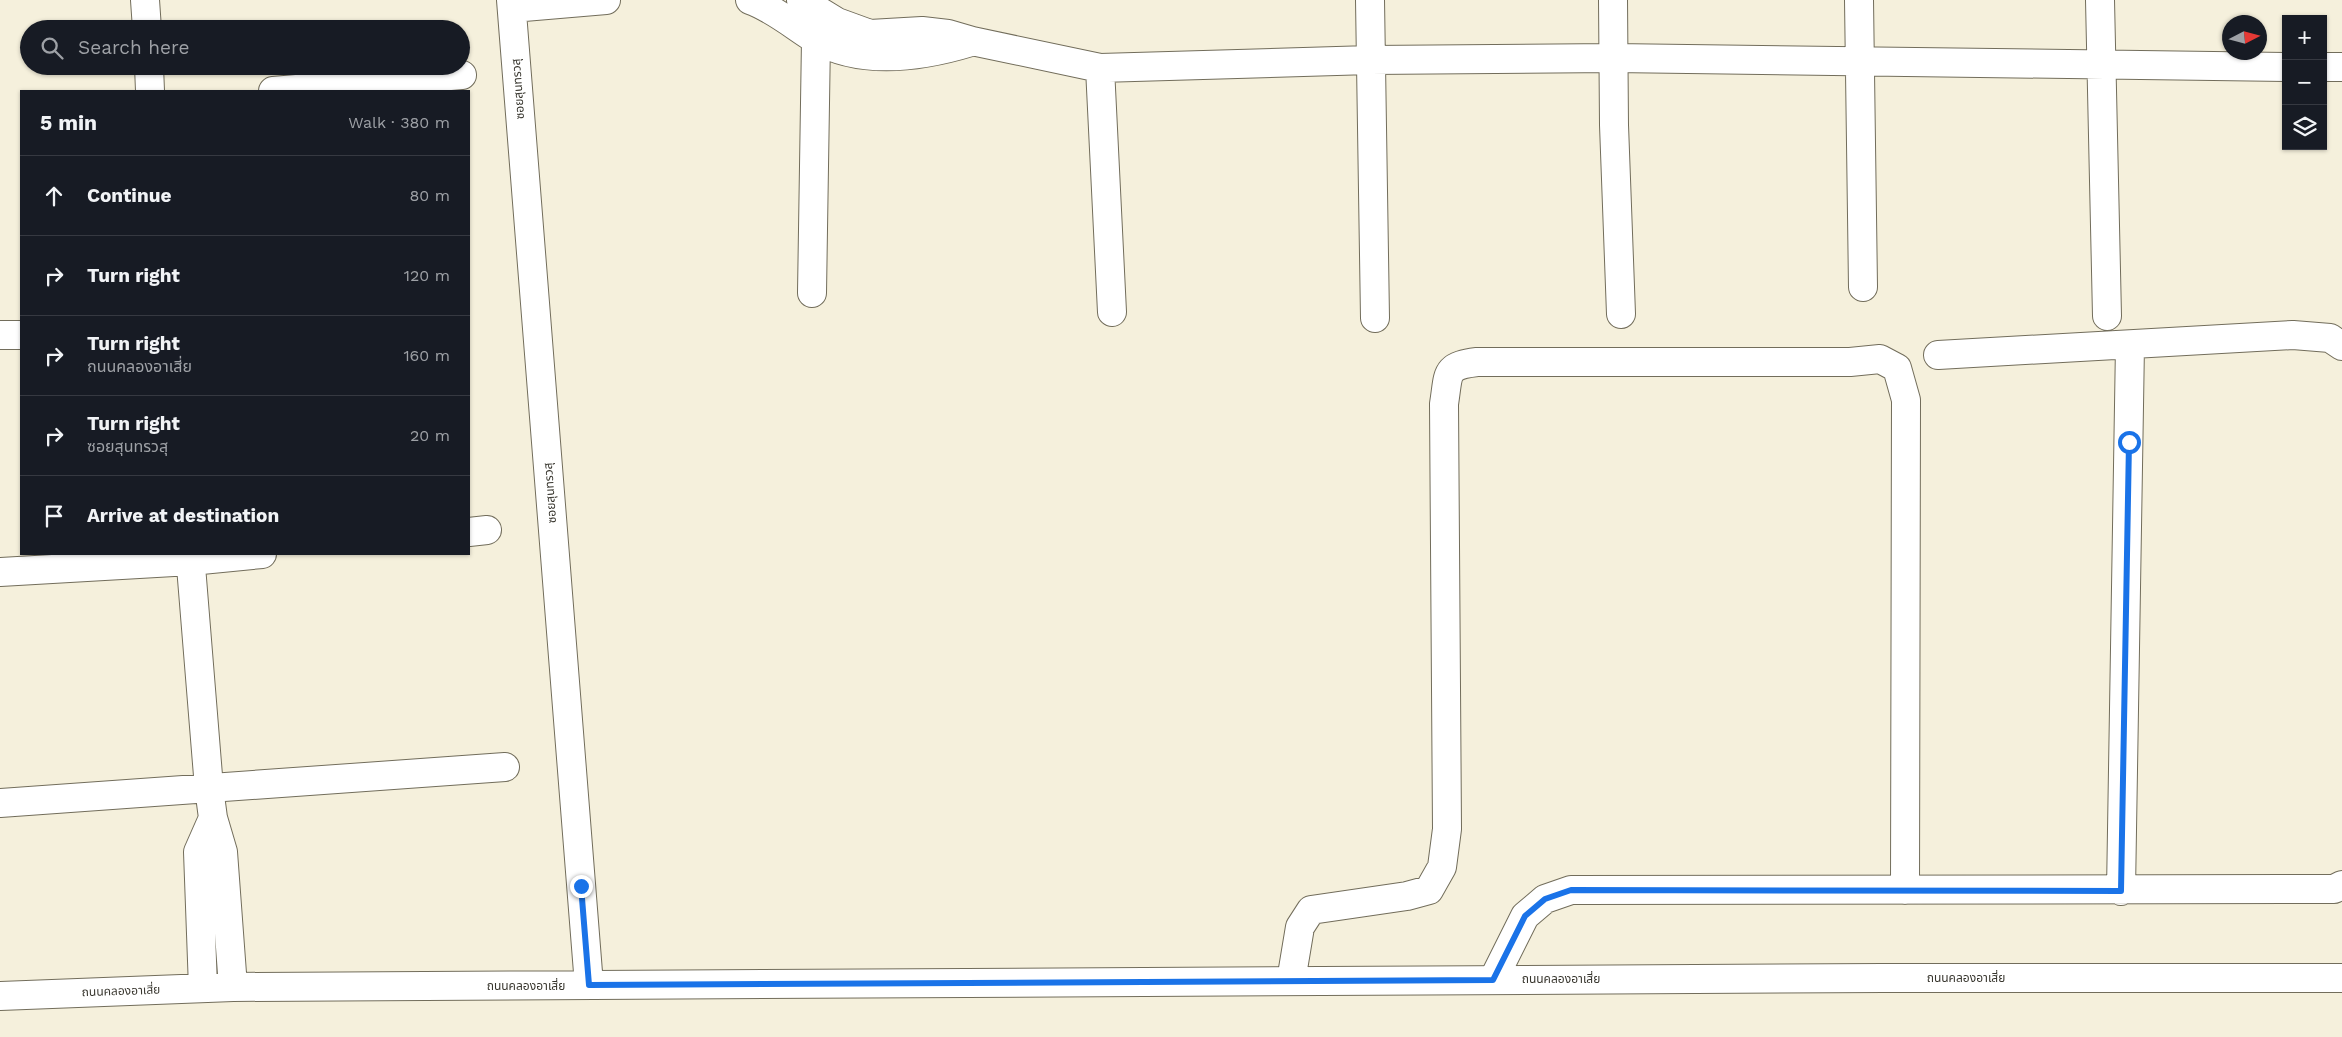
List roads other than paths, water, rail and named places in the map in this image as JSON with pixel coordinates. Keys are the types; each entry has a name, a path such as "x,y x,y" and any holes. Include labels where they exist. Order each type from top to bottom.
{"street":[{"path":"145,0 146,20"},
{"path":"511,4 606,0"},
{"path":"750,0 821,27"},
{"path":"801,0 821,27 848,53 881,56 927,53 972,41 1100,68 1370,60 1614,58 2282,67"},
{"path":"1370,0 1375,318"},
{"path":"1613,0 1621,314"},
{"path":"1859,0 1863,287"},
{"path":"2100,0 2107,316"},
{"name":"ซอยสุนทรวสุ","path":"511,4 589,985"},
{"path":"812,293 821,27"},
{"path":"2327,67 2342,67"},
{"path":"1100,68 1112,312"},
{"path":"149,75 150,90"},
{"path":"285,90 462,75"},
{"path":"0,335 20,334"},
{"path":"1938,355 2293,336 2330,338 2342,346"},
{"path":"2121,891 2130,345"},
{"path":"1291,981 1300,928 1311,910 1407,896 1429,890 1442,867 1447,829 1444,404 1449,372 1457,365 1850,362 1880,359 1897,368 1906,400 1905,890"},
{"path":"0,572 244,555"},
{"path":"191,558 209,788 213,818 223,852 233,987"},
{"path":"0,803 505,767"},
{"path":"203,988 198,852 213,818"},
{"path":"1493,980 1525,916 1545,899 1571,890 2334,890 2342,884"},
{"name":"ถนนคลองอาเสี่ย","path":"0,996 233,987 1493,980 2342,978"}]}
